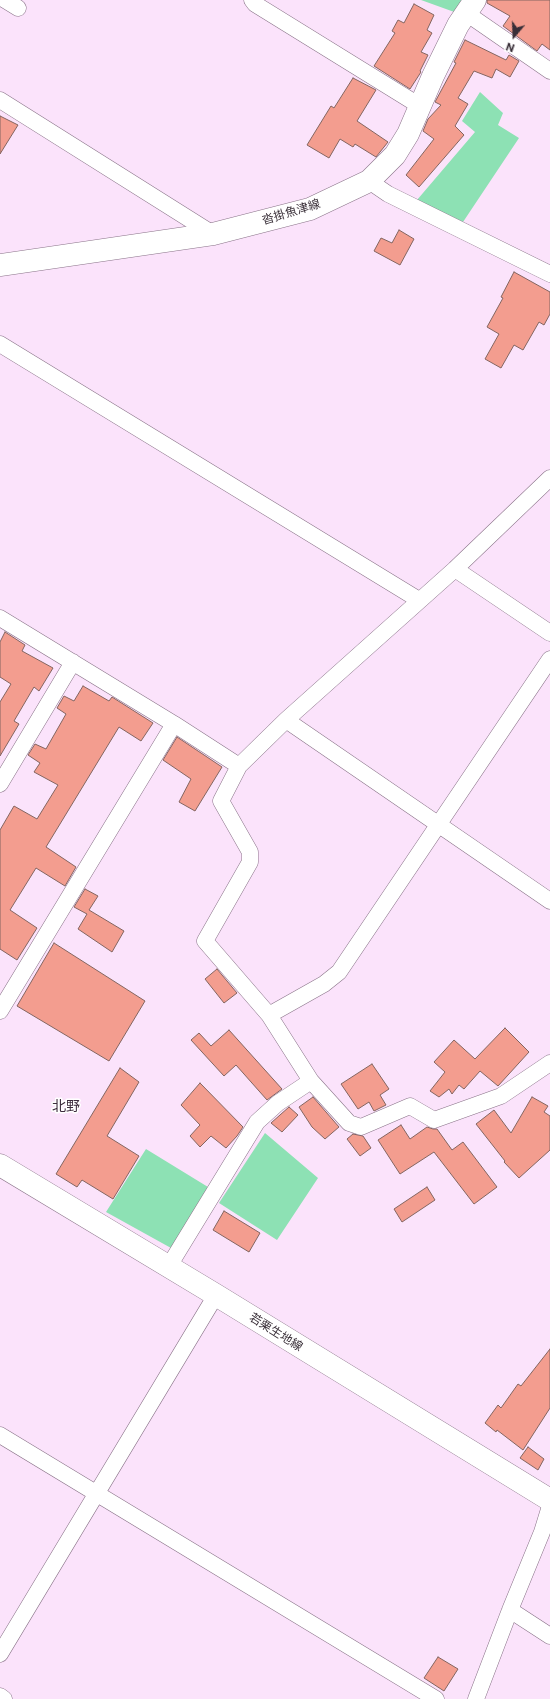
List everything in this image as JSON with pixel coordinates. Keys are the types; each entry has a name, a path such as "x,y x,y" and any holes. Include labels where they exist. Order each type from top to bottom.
{"main road":[{"name":"沓掛魚津線","path":"0,265 213,234 310,209 369,181 395,155 408,134 458,25 470,6"},
{"name":"若栗生地線","path":"0,1165 169,1266 550,1500"}],"street":[{"path":"252,0 255,4 420,106"},
{"path":"470,6 550,71"},
{"path":"0,100 213,234"},
{"path":"369,181 388,194 550,274"},
{"path":"0,344 163,442 419,600"},
{"path":"550,478 455,569 286,720 239,766 221,801 250,852 250,862 204,940 269,1014 311,1081 349,1123 361,1127 410,1106 434,1120 501,1096 550,1063"},
{"path":"455,569 550,632"},
{"path":"0,618 174,724 239,766"},
{"path":"269,1014 324,984 339,972 550,659"},
{"path":"0,784 73,662"},
{"path":"286,720 550,901"},
{"path":"0,1011 174,724"},
{"path":"169,1266 257,1122 278,1103 311,1081"},
{"path":"0,1654 216,1295"},
{"path":"0,1435 436,1699"},
{"path":"476,1699 542,1532 550,1506"},
{"path":"510,1610 550,1636"},
{"path":"0,1696 4,1699"}],"green space":[{"path":"421,0 465,0 457,13"},
{"path":"480,92 503,113 498,125 519,138 463,222 417,200 475,132 462,121"},
{"path":"265,1133 318,1178 277,1240 219,1203"},
{"path":"146,1149 208,1187 171,1248 106,1212"}],"building":[{"path":"487,0 550,0 550,50 542,44 537,51 503,26 510,16 487,3"},
{"path":"414,4 434,15 427,30 432,33 421,52 428,55 420,71 421,72 410,89 374,66 395,33 392,31 398,20 404,23"},
{"path":"465,40 506,60 509,55 519,61 510,77 496,69 492,78 474,71 458,98 468,104 455,126 464,135 419,187 406,175 434,139 423,131 428,119 441,105 435,102 456,63 454,62"},
{"path":"353,78 376,90 357,121 388,142 376,157 355,144 353,147 340,139 329,158 307,145 331,106 334,108"},
{"path":"0,116 18,125 0,154"},
{"path":"399,230 414,239 400,265 374,251 381,238 392,243"},
{"path":"514,272 550,292 550,314 544,325 539,322 523,350 514,345 501,368 485,359 499,334 487,327 503,298 501,297"},
{"path":"5,632 25,645 22,651 53,668 39,691 34,687 14,721 19,724 0,756 0,702 11,684 0,677 0,642"},
{"path":"83,686 109,701 112,697 153,723 141,741 119,727 46,847 76,867 65,886 36,868 10,910 37,928 17,960 0,949 0,830 14,806 37,819 58,785 34,772 40,763 28,755 35,744 46,749 66,714 57,708 64,696 74,701"},
{"path":"177,737 222,767 195,811 179,802 191,779 163,760"},
{"path":"85,889 98,896 89,910 124,931 112,952 78,929 87,914 74,907"},
{"path":"54,943 145,1001 109,1061 17,1006"},
{"path":"217,969 237,993 224,1003 205,979"},
{"path":"505,1028 529,1052 498,1086 480,1071 464,1089 459,1085 452,1094 449,1089 439,1097 430,1091 445,1072 434,1062 454,1040 475,1059"},
{"path":"229,1030 282,1089 267,1100 236,1065 224,1076 191,1040 199,1033 211,1046"},
{"path":"372,1064 389,1089 380,1095 386,1105 374,1111 369,1102 358,1109 341,1084"},
{"path":"120,1068 139,1082 107,1136 139,1156 113,1199 82,1180 77,1187 56,1174"},
{"path":"200,1083 243,1127 226,1148 211,1136 200,1147 190,1136 200,1125 181,1105"},
{"path":"313,1097 339,1127 325,1139 312,1127 299,1107"},
{"path":"532,1097 548,1106 544,1112 550,1116 550,1150 519,1178 504,1162 505,1161 476,1124 494,1110 511,1133"},
{"path":"289,1107 298,1115 282,1132 271,1123"},
{"path":"401,1125 410,1139 427,1127 437,1129 452,1150 463,1142 497,1187 474,1204 434,1152 400,1174 378,1140"},
{"path":"353,1134 363,1136 371,1148 360,1156 347,1139"},
{"path":"427,1187 435,1200 402,1222 394,1209"},
{"path":"224,1211 260,1233 249,1252 213,1230"},
{"path":"550,1349 550,1408 523,1450 497,1430 496,1432 485,1423 498,1405 501,1408 518,1384 521,1386"},
{"path":"528,1447 544,1459 538,1470 520,1458"},
{"path":"438,1657 458,1669 444,1691 424,1678"}],"district":[{"name":"北野","path":"66,1106"}]}
